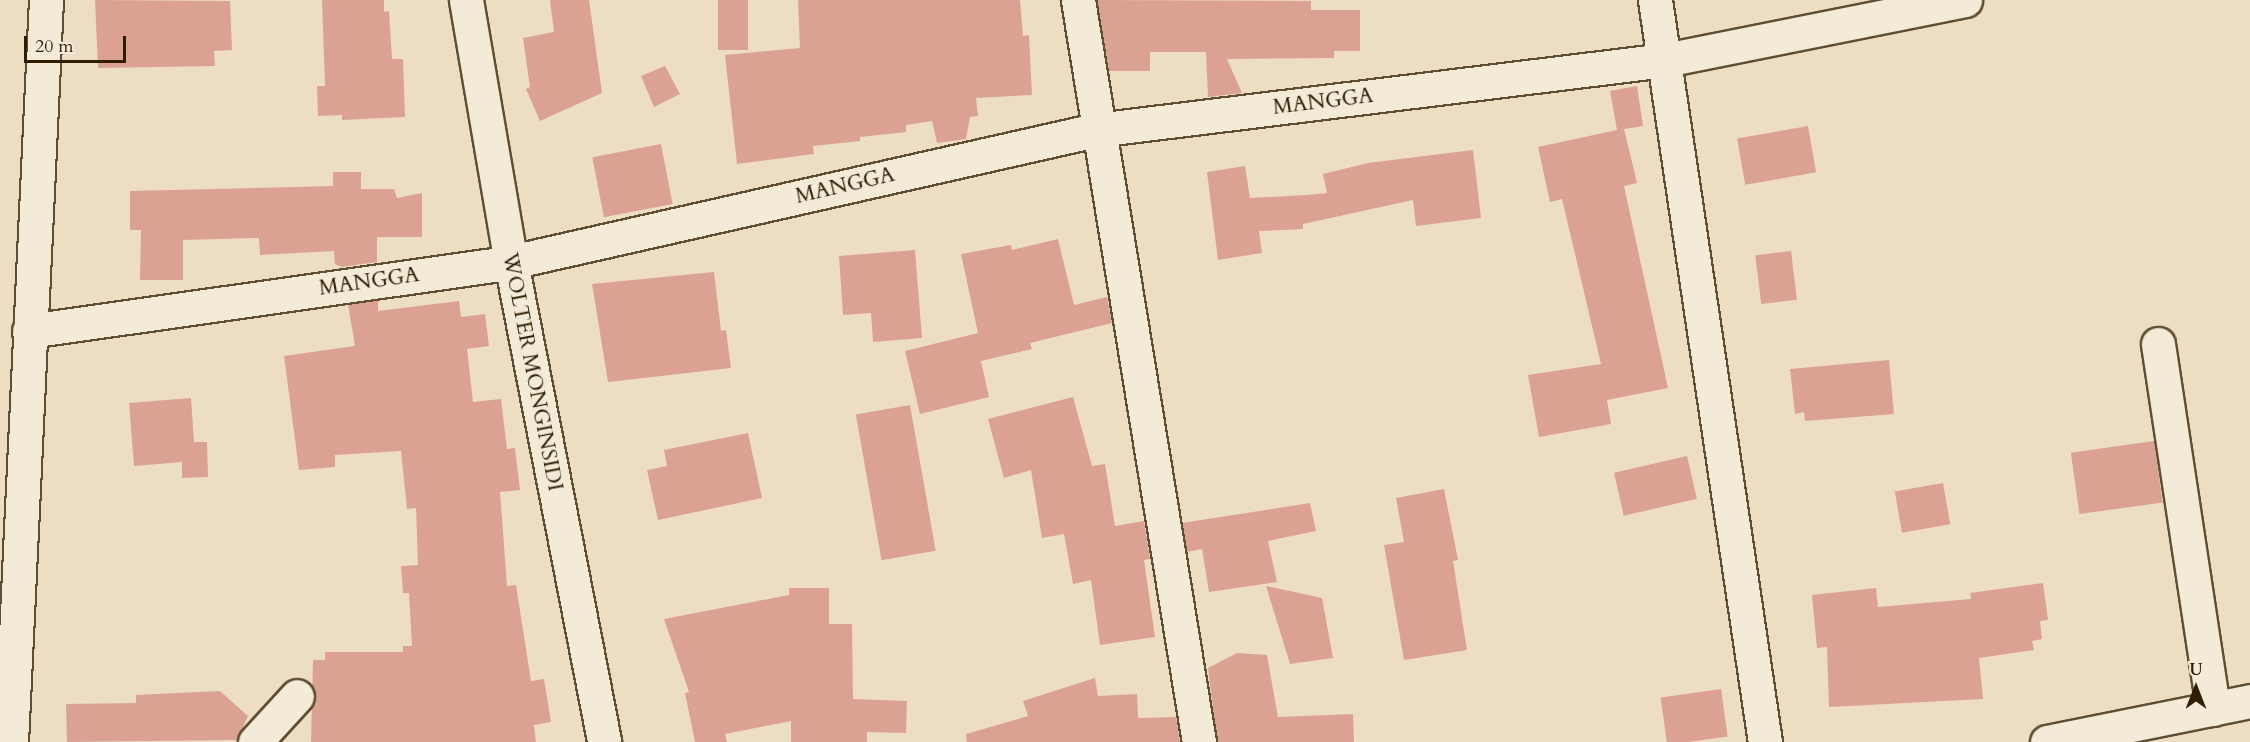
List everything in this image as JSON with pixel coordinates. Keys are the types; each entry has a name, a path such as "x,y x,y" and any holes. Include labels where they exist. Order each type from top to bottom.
{"street":[{"path":"11,742 46,0"},
{"name":"WOLTER MONGINSIDI","path":"466,0 511,262 604,742"},
{"path":"1078,0 1096,130 1199,742"},
{"path":"1655,0 1765,742"},
{"name":"MANGGA","path":"29,331 511,262 1096,130 1665,60 1965,0"},
{"path":"2158,344 2213,709"},
{"path":"255,742 297,696"},
{"path":"2047,742 2250,701"}],"building":[{"path":"95,0 230,1 232,50 214,51 215,66 98,68"},
{"path":"322,0 384,0 384,12 389,11 392,59 403,59 405,117 342,120 342,115 318,116 317,86 325,86"},
{"path":"550,0 589,0 602,93 540,121 526,89 530,87 523,38 554,32"},
{"path":"718,0 748,0 748,50 718,50"},
{"path":"798,0 1020,0 1023,36 1029,35 1032,95 976,98 978,116 970,117 966,139 937,143 932,121 906,125 906,132 860,137 860,141 813,146 814,154 737,164 725,55 800,48"},
{"path":"1097,0 1311,1 1311,10 1360,10 1360,51 1334,51 1334,58 1227,59 1242,93 1208,97 1206,52 1150,52 1150,71 1109,71"},
{"path":"665,66 680,94 654,107 641,76"},
{"path":"1637,86 1643,126 1624,129 1637,183 1624,186 1668,388 1607,400 1611,424 1539,437 1528,375 1601,364 1562,199 1550,202 1538,147 1617,130 1610,91"},
{"path":"1808,126 1816,172 1745,185 1737,139"},
{"path":"661,144 673,204 604,217 592,157"},
{"path":"1473,150 1481,218 1416,226 1413,200 1303,224 1303,229 1259,231 1262,253 1218,260 1207,172 1245,166 1250,198 1307,195 1327,193 1323,174 1368,163"},
{"path":"333,172 361,172 361,189 394,189 397,198 422,193 422,237 377,237 377,262 342,267 335,264 334,251 260,255 259,238 183,240 183,280 140,280 141,230 130,230 130,191 333,186"},
{"path":"1058,239 1074,305 1107,297 1112,323 1030,343 1032,349 981,361 989,397 920,414 905,351 978,333 961,254 1011,245 1012,250"},
{"path":"915,250 922,338 873,342 871,313 843,315 839,256"},
{"path":"1791,251 1797,300 1761,304 1755,255"},
{"path":"714,272 721,331 726,330 731,368 608,382 592,284"},
{"path":"378,300 378,311 459,301 461,317 485,314 489,346 467,349 473,402 501,399 507,449 515,448 520,490 500,492 507,586 516,585 531,681 544,679 551,722 534,725 536,742 311,742 313,660 325,660 325,652 403,652 403,646 412,646 409,593 403,593 401,566 418,565 416,508 407,509 401,451 335,455 335,467 299,470 284,356 355,346 348,304"},
{"path":"1889,360 1894,414 1805,421 1804,412 1795,414 1790,369"},
{"path":"1073,397 1092,466 1105,464 1115,526 1144,521 1150,559 1144,560 1155,637 1100,645 1091,580 1073,584 1064,534 1042,538 1031,470 1004,478 988,419"},
{"path":"191,398 194,442 207,442 208,477 182,478 182,462 134,466 129,403"},
{"path":"910,405 936,551 882,560 856,415"},
{"path":"748,433 762,498 658,520 647,470 667,466 664,450"},
{"path":"2154,441 2163,502 2079,514 2071,453"},
{"path":"1687,456 1697,499 1624,516 1614,473"},
{"path":"1943,483 1950,524 1902,533 1895,492"},
{"path":"1444,489 1458,560 1453,561 1467,650 1404,660 1384,545 1404,542 1396,498"},
{"path":"1310,503 1316,531 1268,541 1277,582 1209,592 1202,549 1187,552 1182,523"},
{"path":"2043,583 2048,620 2040,621 2042,639 2032,641 2034,650 1979,658 1983,699 1829,707 1827,647 1817,648 1812,595 1876,588 1878,607 1971,599 1970,593"},
{"path":"1266,586 1322,598 1333,658 1290,664"},
{"path":"789,588 829,588 829,624 852,624 853,699 907,701 906,733 867,732 867,742 791,742 791,721 725,734 727,742 695,742 685,693 689,692 664,619 789,595"},
{"path":"1237,653 1267,655 1278,717 1353,714 1354,742 1217,742 1208,668"},
{"path":"1095,678 1098,696 1137,694 1138,718 1176,717 1180,742 967,742 966,734 1028,716 1023,701"},
{"path":"1721,689 1728,737 1689,742 1667,742 1661,697"},
{"path":"220,691 248,716 237,740 67,742 66,704 136,703 136,695"}]}
